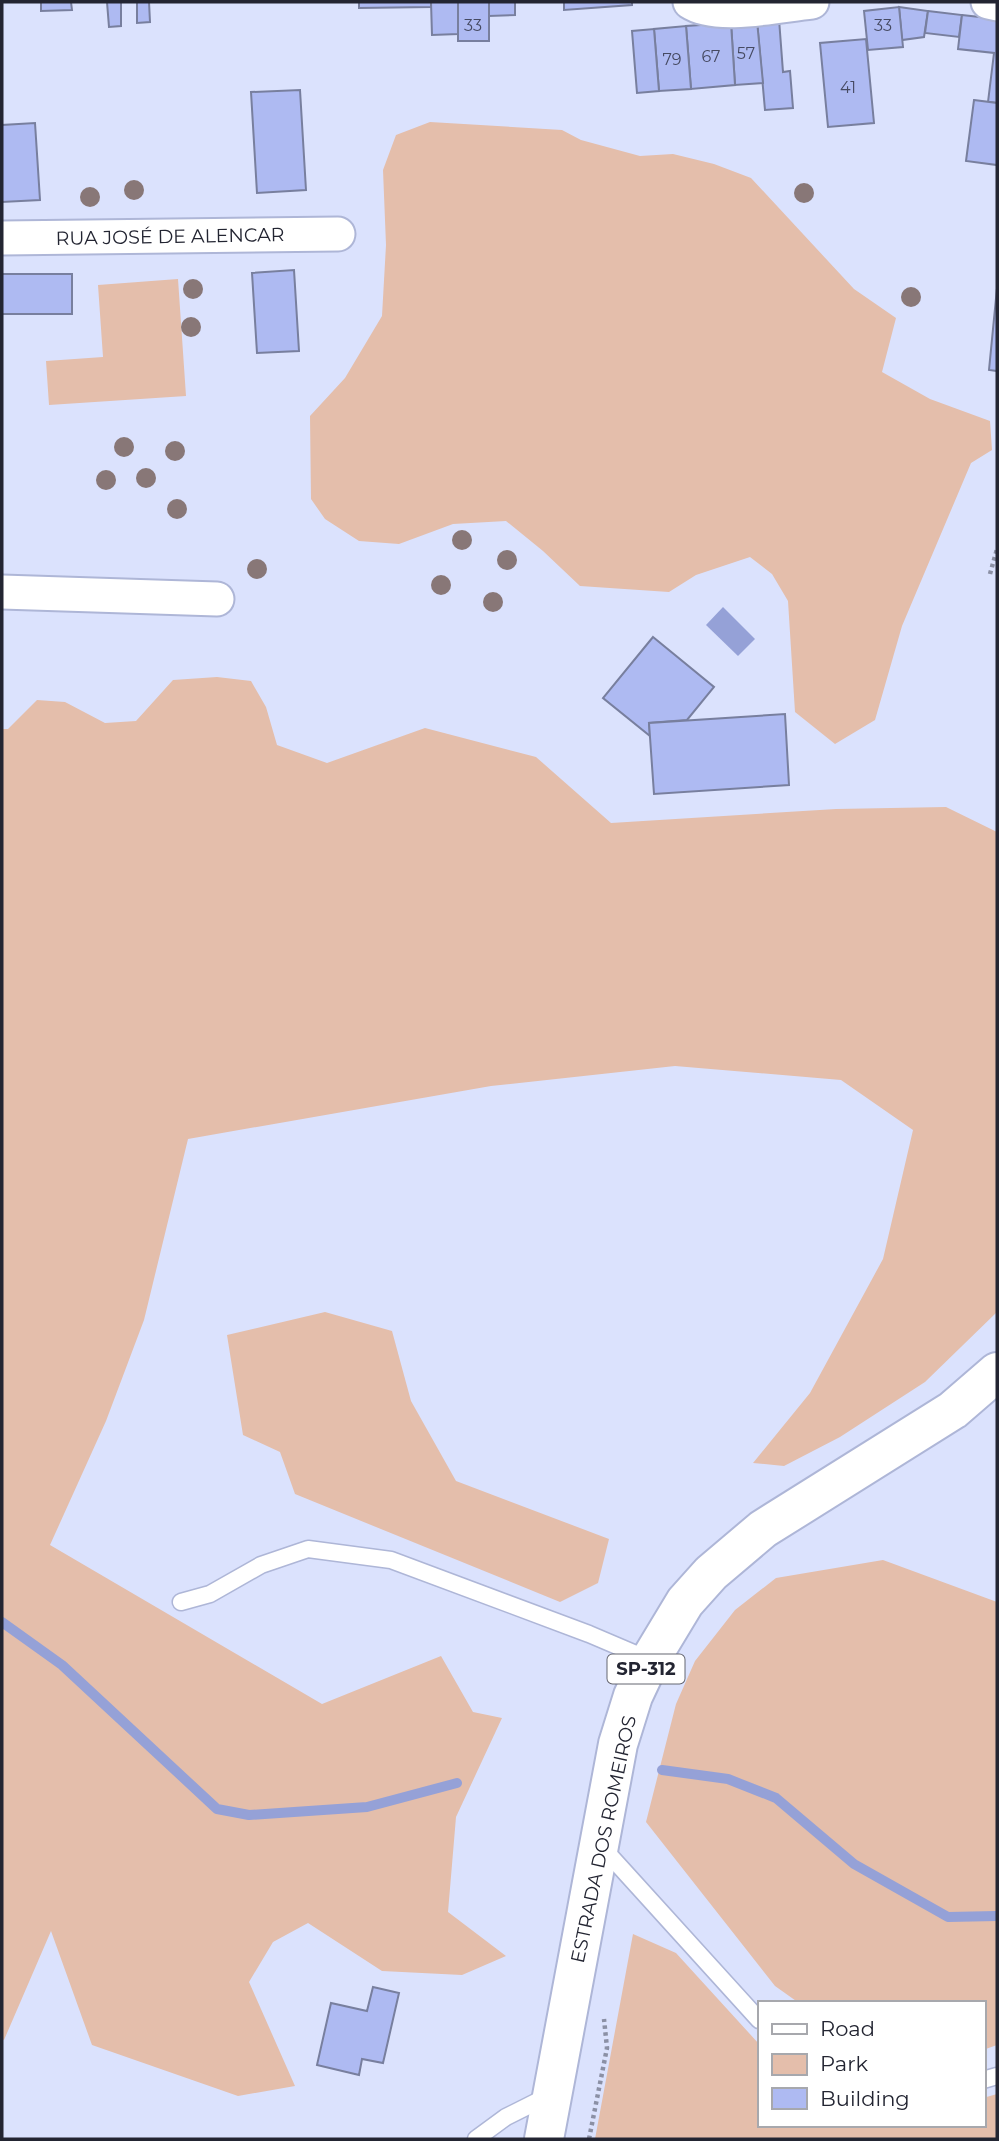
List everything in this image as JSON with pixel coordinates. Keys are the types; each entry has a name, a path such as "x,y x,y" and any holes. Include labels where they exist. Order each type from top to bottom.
{"main road":[{"name":"ESTRADA DOS ROMEIROS","path":"544,2139 618,1744 633,1696 650,1660 685,1602 711,1573 764,1529 953,1410 997,1372"}],"street":[{"path":"690,2 698,7 731,10 811,2"},
{"path":"988,2 997,4"},
{"name":"RUA JOSÉ DE ALENCAR","path":"2,238 338,234"},
{"path":"2,592 218,598"}],"lane":[{"path":"181,1602 210,1594 261,1565 308,1549 391,1560 589,1634 650,1660"},
{"path":"599,1844 758,2019"},
{"path":"476,2139 506,2117 552,2093"}],"path":[{"path":"990,574 997,549"},
{"path":"589,2139 607,2048 604,2014"}],"green space":[{"path":"430,122 562,130 581,140 640,156 673,154 714,164 751,178 854,289 896,318 882,372 930,399 990,421 992,450 971,463 902,626 875,720 835,744 795,712 788,601 772,574 750,557 696,575 669,592 580,586 506,521 453,524 399,544 359,541 325,519 311,499 310,416 345,378 382,316 386,245 383,170 396,135"},
{"path":"178,279 186,396 49,405 46,361 103,357 98,285"},
{"path":"217,677 251,681 266,707 277,745 327,763 425,728 536,757 611,823 836,809 946,807 997,832 997,1312 925,1382 840,1437 784,1466 753,1463 810,1393 883,1259 913,1130 841,1080 675,1066 491,1086 188,1139 144,1320 106,1421 50,1545 322,1704 441,1656 473,1712 502,1718 456,1817 448,1912 506,1956 462,1975 382,1971 308,1923 273,1942 249,1982 295,2086 238,2096 92,2045 51,1931 4,2040 2,2039 2,729 8,729 37,700 65,702 105,723 136,721 173,680"},
{"path":"325,1312 392,1331 411,1401 456,1481 609,1539 598,1583 560,1602 295,1494 280,1452 243,1435 227,1335"},
{"path":"883,1560 997,1602 997,2045 985,2049 985,2001 796,2001 775,1986 646,1822 676,1704 695,1661 735,1610 776,1578"},
{"path":"633,1934 676,1953 758,2043 758,2127 985,2127 985,2097 997,2094 997,2139 595,2139"}],"water":[{"path":"723,607 755,639 738,656 706,625"}],"building":[{"path":"41,2 71,2 72,10 41,11"},
{"path":"107,2 121,2 121,26 109,27"},
{"path":"137,2 149,2 150,22 137,23"},
{"path":"359,2 431,2 431,7 359,8"},
{"path":"431,2 458,2 458,34 432,35"},
{"path":"458,2 489,2 489,41 458,41"},
{"path":"489,2 515,2 515,15 489,16"},
{"path":"564,2 632,2 632,5 564,10"},
{"path":"899,7 928,11 924,37 902,40"},
{"path":"899,7 903,47 868,50 864,11"},
{"path":"928,11 962,15 959,37 925,33"},
{"path":"962,15 997,19 997,103 988,102 994,53 958,49"},
{"path":"779,19 783,72 790,71 793,108 765,110 757,21"},
{"path":"757,21 763,83 735,85 731,23"},
{"path":"731,23 735,85 691,89 686,26"},
{"path":"686,26 691,89 659,91 654,29"},
{"path":"654,29 659,91 637,93 632,31"},
{"path":"866,39 874,123 828,127 820,43"},
{"path":"300,90 306,190 257,193 251,92"},
{"path":"974,100 997,103 997,165 966,161"},
{"path":"35,123 40,200 2,202 2,125"},
{"path":"294,270 299,351 257,353 252,273"},
{"path":"2,274 72,274 72,314 2,314"},
{"path":"997,288 997,371 989,370"},
{"path":"653,637 714,687 687,720 649,723 650,736 603,698"},
{"path":"785,714 789,785 654,794 649,723"},
{"path":"373,1987 399,1993 383,2063 362,2059 359,2075 317,2065 331,2003 367,2011"}],"waterway":[{"path":"2,1622 62,1665 217,1809 249,1815 367,1807 457,1783"},
{"path":"662,1770 728,1779 776,1798 854,1864 948,1917 997,1916"}]}
